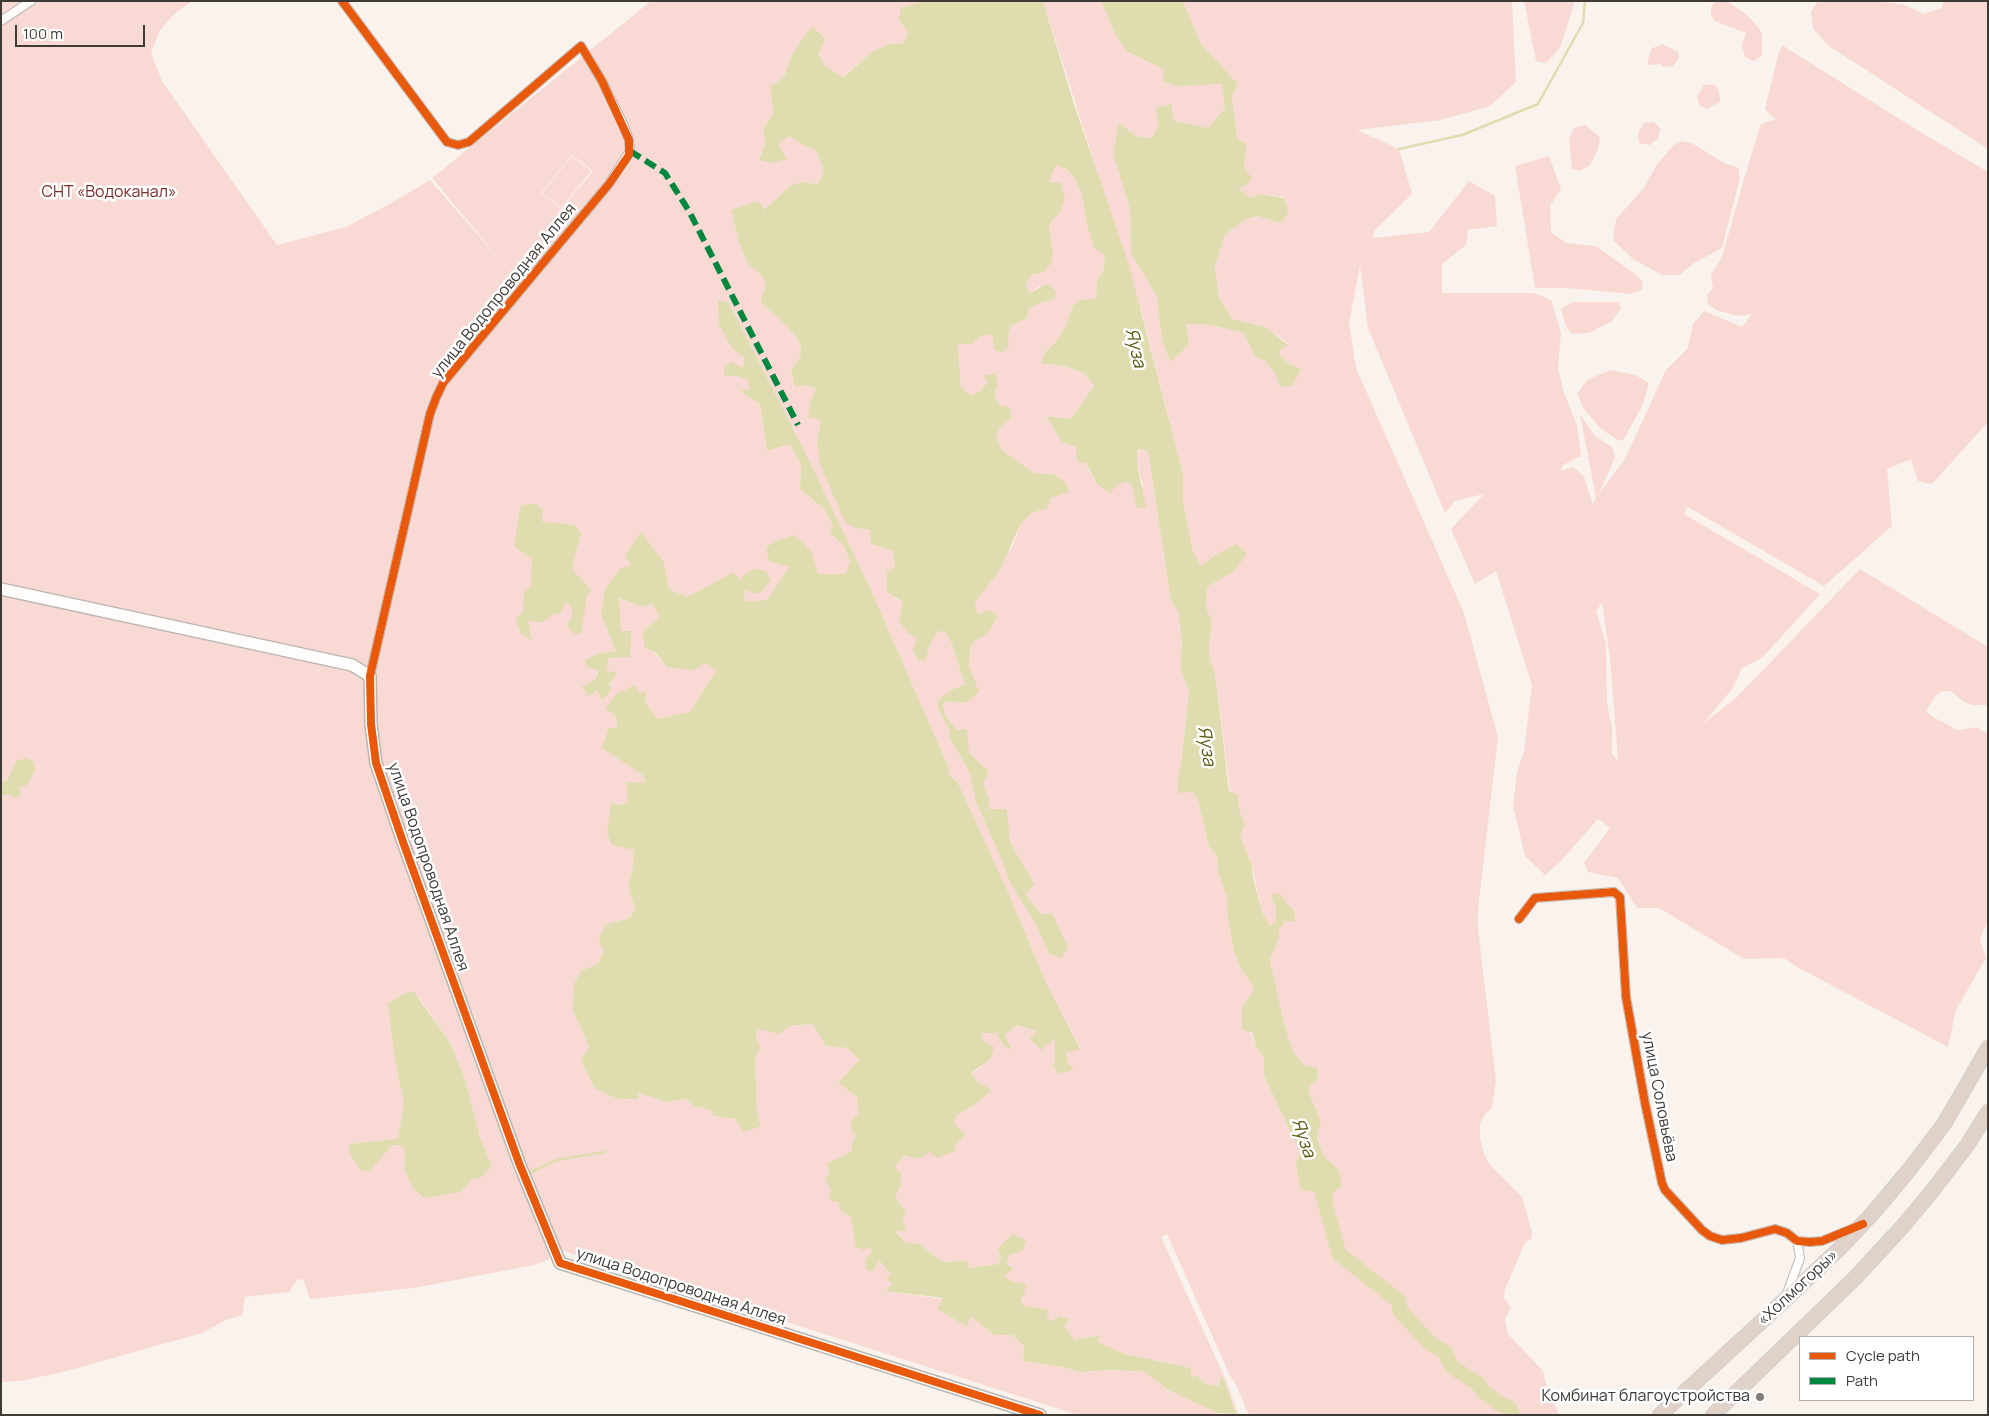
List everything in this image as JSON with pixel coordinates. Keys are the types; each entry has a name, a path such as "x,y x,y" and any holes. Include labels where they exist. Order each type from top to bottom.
{"highway":[{"name":"«Холмогоры»","path":"1660,1415 1783,1302 1862,1224 1909,1170 1944,1124 1988,1048"},
{"name":"«Холмогоры»","path":"1713,1415 1855,1278 1903,1226 1968,1144 1988,1112"}],"street":[{"path":"1,21 31,1"},
{"name":"улица Водопроводная Аллея","path":"342,1 447,142 458,145 469,142 581,46 602,81 629,140 628,155 609,184 444,383 436,398 428,423 370,676 371,724 376,763 402,842 528,1188 560,1263 1040,1415"},
{"path":"1,589 352,665 370,676"},
{"name":"улица Соловьёва","path":"1519,919 1535,898 1614,892 1620,897 1626,997 1645,1103 1666,1190 1694,1222 1716,1238 1742,1238 1775,1228 1787,1233 1797,1241"},
{"path":"1783,1302 1800,1258 1797,1241 1822,1241 1862,1224"}],"green space":[{"name":"СНТ «Водоканал»","path":"1,1 192,1 173,15 159,32 151,53 162,81 277,245 346,227 430,180 506,267 432,178 651,1 923,1 899,20 908,32 904,43 890,44 875,50 842,77 825,67 818,53 791,57 784,77 770,87 773,114 763,129 765,144 759,159 787,159 778,144 789,136 804,146 816,150 824,171 818,184 801,182 790,186 764,210 731,210 739,242 748,264 761,275 766,285 760,302 788,327 800,343 801,355 791,370 795,386 804,385 816,389 811,400 821,420 817,440 855,528 870,530 871,544 893,551 895,598 903,602 925,660 931,642 938,630 945,632 952,644 965,685 953,689 939,711 949,729 950,739 969,771 976,802 1011,885 1036,924 1049,954 1068,946 1052,914 1041,914 1025,894 1035,885 1010,842 1007,810 988,810 990,801 983,784 989,771 969,753 957,730 946,717 943,705 947,701 966,703 971,644 988,633 978,614 975,602 1013,545 1020,525 1032,513 1048,508 1053,474 1034,473 1002,450 996,436 1001,426 1010,419 994,395 998,385 987,383 980,391 971,396 961,387 958,344 971,344 980,336 993,334 1008,337 1011,326 1027,318 1028,309 1042,302 1055,299 1040,286 1030,293 1025,285 1032,275 1044,272 1053,253 1049,225 1060,212 1049,182 1056,165 1068,170 1074,178 1081,191 1087,224 1105,255 1103,272 1097,280 1096,300 1080,300 1073,305 1065,327 1055,343 1045,352 1042,362 1084,373 1094,386 1071,419 1046,416 1062,442 1076,447 1097,484 1117,485 1128,480 1133,488 1143,486 1137,464 1139,448 1148,451 1171,601 1178,611 1182,642 1180,668 1189,691 1178,777 1178,792 1192,792 1198,800 1209,847 1217,855 1218,872 1227,898 1227,913 1234,951 1241,969 1254,991 1242,1007 1256,1047 1264,1057 1264,1076 1296,1143 1302,1150 1320,1204 1328,1210 1334,1192 1338,1169 1323,1155 1317,1137 1321,1120 1309,1094 1310,1085 1318,1078 1317,1069 1304,1065 1293,1052 1284,1023 1270,960 1279,939 1279,930 1295,912 1282,895 1271,898 1276,908 1277,921 1270,926 1262,912 1252,866 1240,835 1245,825 1239,809 1238,796 1230,791 1215,672 1210,660 1209,648 1212,621 1206,607 1207,587 1233,572 1215,555 1201,566 1193,551 1183,501 1183,474 1143,317 1043,1 1101,1 1114,32 1126,51 1165,70 1178,86 1222,83 1225,108 1208,128 1173,121 1171,104 1152,138 1136,136 1120,124 1113,154 1130,209 1131,253 1157,297 1162,340 1170,361 1189,345 1186,324 1211,325 1244,333 1255,357 1264,360 1276,373 1281,387 1301,369 1288,363 1278,352 1288,344 1265,327 1232,319 1219,297 1215,267 1225,234 1247,219 1257,216 1281,223 1289,212 1284,197 1261,194 1251,198 1237,189 1251,179 1244,166 1247,144 1237,138 1232,96 1238,84 1201,44 1183,1 1512,1 1516,82 1490,106 1441,120 1357,130 1399,149 1412,194 1374,231 1373,238 1429,232 1469,181 1495,196 1497,226 1468,230 1466,245 1442,264 1442,293 1534,293 1551,300 1561,333 1558,368 1564,393 1577,425 1581,456 1563,465 1560,471 1573,467 1583,475 1593,504 1596,498 1580,414 1595,436 1613,448 1615,458 1598,495 1625,459 1666,370 1688,348 1693,324 1704,311 1742,327 1752,314 1738,316 1716,310 1708,304 1707,295 1713,288 1711,275 1722,257 1761,124 1776,119 1765,109 1782,45 1912,127 1988,172 1988,422 1932,484 1918,481 1911,459 1887,469 1892,526 1824,586 1688,507 1684,514 1820,594 1763,657 1742,668 1732,689 1703,724 1737,697 1860,569 1988,647 1988,705 1972,705 1964,702 1950,691 1942,691 1935,696 1926,711 1933,717 1958,730 1977,727 1988,734 1988,920 1980,940 1986,958 1956,1010 1948,1047 1797,967 1784,958 1744,959 1659,908 1637,908 1618,878 1588,872 1584,863 1610,828 1598,819 1561,861 1545,875 1525,856 1513,806 1517,772 1524,751 1532,685 1496,571 1475,584 1451,529 1484,494 1455,501 1445,513 1368,328 1360,266 1349,323 1356,368 1464,613 1498,737 1478,910 1478,929 1496,1080 1492,1108 1485,1114 1480,1124 1480,1137 1484,1154 1490,1165 1522,1197 1532,1232 1532,1238 1525,1243 1505,1289 1504,1298 1511,1308 1505,1319 1508,1334 1543,1371 1546,1385 1559,1415 1250,1415 1230,1376 1167,1234 1161,1237 1225,1378 1238,1413 1233,1415 1236,1413 1224,1379 1220,1376 1219,1386 1206,1384 1196,1375 1191,1377 1191,1368 1125,1354 1096,1342 1101,1335 1075,1340 1064,1326 1070,1321 1051,1323 1047,1315 1048,1309 1023,1306 1023,1283 1012,1282 1004,1276 1012,1268 1007,1265 1009,1255 1001,1257 998,1264 969,1268 968,1260 943,1262 919,1244 906,1243 895,1230 906,1229 903,1219 906,1212 895,1198 901,1185 894,1168 905,1155 953,1123 956,1116 979,1102 991,1090 978,1082 971,1073 981,1067 981,1033 996,1033 1003,1045 1012,1049 1005,1035 1017,1025 1055,1037 1055,1062 1068,1063 1066,1053 1080,1048 1045,980 1008,892 958,783 950,776 947,764 870,588 806,454 729,303 719,301 733,349 747,359 736,376 748,380 751,389 741,391 760,404 767,451 790,444 801,465 800,489 825,510 833,526 830,533 844,546 850,562 845,574 818,574 812,553 789,567 767,600 747,603 734,573 687,597 669,589 664,563 631,565 605,589 616,651 601,653 595,680 602,700 616,673 605,670 609,658 630,657 632,632 621,631 618,598 642,607 653,604 659,617 643,632 654,652 667,667 705,663 716,671 690,712 657,719 645,701 647,691 640,693 616,717 617,728 602,748 645,776 645,783 628,802 619,805 612,802 635,850 628,885 635,910 629,918 605,925 603,951 599,963 581,971 573,1011 589,1046 581,1061 595,1089 618,1099 639,1099 638,1093 667,1102 685,1099 694,1106 711,1110 714,1116 761,1126 757,1113 755,1057 761,1049 756,1037 758,1029 814,1024 826,1046 847,1048 859,1060 838,1083 857,1097 858,1114 852,1151 827,1163 829,1174 824,1178 838,1202 850,1216 856,1246 869,1245 872,1253 865,1260 877,1258 891,1275 893,1284 885,1291 943,1299 937,1309 967,1327 971,1315 994,1335 1012,1335 1024,1346 1023,1361 1063,1367 1080,1372 1113,1370 1145,1372 1168,1390 1217,1413 1227,1415 1078,1415 561,1250 536,1199 483,1042 442,930 431,933 451,996 457,1004 469,1036 514,1171 516,1170 552,1252 548,1260 534,1265 414,1288 310,1299 303,1279 297,1280 289,1292 245,1297 242,1315 226,1320 202,1333 67,1371 21,1381 1,1382","holes":["572,155 593,171 561,209 541,193","1602,603 1610,658 1618,760 1612,754 1612,727 1607,703 1606,643 1596,611","419,998 449,1041 464,1076 481,1140 492,1166 472,1179 461,1192 412,1187 404,1169 405,1152 401,1145 392,1145 379,1158 349,1144 398,1140 404,1103 396,1067"]},
{"path":"1524,1 1575,1 1560,48 1546,63 1536,61"},
{"path":"1716,1 1727,1 1747,15 1759,28 1762,34 1762,56 1754,61 1745,57 1742,45 1746,33 1715,21 1711,15 1711,7"},
{"path":"1818,1 1876,1 1905,5 1924,14 1942,8 1943,1 1988,1 1988,149 1829,46 1813,29 1811,12"},
{"path":"1662,44 1678,52 1679,58 1673,66 1647,65 1651,49"},
{"path":"1714,84 1719,90 1720,102 1707,109 1699,105 1697,96 1704,85"},
{"path":"1654,122 1660,128 1658,139 1650,145 1639,143 1638,134 1644,123"},
{"path":"1585,125 1600,137 1598,149 1590,165 1580,171 1572,169 1569,139 1574,128"},
{"path":"1682,141 1693,144 1724,163 1737,167 1739,169 1739,182 1722,248 1694,263 1680,275 1662,275 1633,259 1613,240 1616,219 1644,188 1657,164 1673,146"},
{"path":"572,156 591,171 561,208 542,193"},
{"path":"1549,156 1561,189 1550,206 1551,232 1566,243 1596,246 1635,274 1642,281 1643,289 1631,294 1566,288 1535,288 1515,166"},
{"path":"1573,302 1619,302 1621,309 1612,321 1589,333 1572,334 1565,324 1561,309"},
{"path":"1610,370 1635,375 1649,383 1643,404 1624,439 1619,441 1600,428 1584,409 1577,394 1587,380"}],"water":[{"path":"923,1 1043,1 1074,104 1129,265 1183,474 1183,501 1193,551 1201,566 1215,555 1237,544 1247,554 1233,572 1207,587 1206,607 1212,621 1209,648 1210,660 1215,672 1229,791 1238,795 1239,809 1245,825 1240,835 1252,866 1262,912 1270,926 1276,921 1276,908 1271,898 1273,893 1282,895 1295,912 1294,921 1285,921 1279,930 1279,939 1270,960 1284,1023 1293,1052 1304,1065 1317,1068 1318,1078 1310,1085 1309,1093 1321,1121 1317,1137 1323,1155 1338,1169 1342,1185 1334,1192 1328,1210 1320,1204 1315,1192 1300,1189 1296,1162 1302,1150 1296,1143 1264,1076 1264,1057 1256,1047 1252,1032 1242,1029 1242,1007 1254,990 1241,969 1234,951 1227,913 1227,898 1218,872 1217,855 1209,847 1198,800 1192,792 1178,793 1178,777 1189,691 1180,668 1182,642 1178,611 1171,601 1148,451 1138,449 1137,464 1146,507 1137,508 1133,488 1128,481 1117,485 1110,493 1097,484 1086,463 1077,462 1076,447 1062,442 1046,416 1071,419 1094,386 1084,373 1063,366 1041,363 1045,352 1055,343 1065,327 1073,305 1080,300 1096,299 1097,280 1103,272 1105,255 1094,248 1081,191 1074,178 1068,170 1056,165 1049,182 1061,183 1065,199 1060,212 1049,225 1053,253 1051,263 1044,272 1032,275 1025,285 1030,293 1047,284 1056,291 1055,299 1042,302 1028,309 1027,318 1011,326 1008,337 1009,346 1002,352 994,350 993,334 980,336 972,344 958,344 961,387 971,396 980,391 987,383 984,375 995,374 998,385 994,395 1000,405 1010,408 1011,419 1001,426 996,436 1002,450 1034,473 1053,474 1065,482 1069,492 1050,498 1048,508 1032,513 1020,525 1000,570 975,602 978,614 991,610 997,616 988,633 971,644 969,666 979,692 966,703 947,701 943,705 946,717 957,730 967,729 969,753 989,771 983,784 990,801 988,809 1007,809 1010,842 1035,885 1025,894 1041,914 1052,914 1068,946 1062,958 1049,954 1036,924 1011,885 976,802 969,771 950,739 949,729 939,711 937,701 953,689 965,685 952,644 945,632 938,631 931,642 925,661 918,661 913,649 917,638 907,632 899,620 903,602 887,592 887,571 895,567 893,551 871,544 870,530 855,528 845,522 820,464 817,440 821,420 808,417 811,400 816,389 804,385 795,387 791,370 801,355 800,343 788,327 760,302 766,285 761,275 748,264 739,242 731,210 759,201 764,210 790,186 801,182 818,184 824,171 816,150 804,146 789,136 778,144 787,159 771,163 759,160 765,144 763,129 773,114 770,87 784,77 791,57 805,35 813,27 825,39 818,54 826,67 843,77 875,50 890,44 904,43 908,32 899,20 901,8"},
{"path":"1101,1 1183,1 1201,44 1238,84 1232,96 1237,138 1247,144 1244,166 1252,179 1238,189 1251,198 1261,194 1284,198 1289,212 1281,223 1257,216 1247,219 1225,234 1215,267 1219,297 1232,319 1265,327 1288,345 1278,352 1288,363 1301,369 1293,385 1280,387 1275,373 1264,360 1255,357 1244,333 1211,325 1186,324 1189,345 1170,362 1162,340 1157,297 1131,253 1130,209 1113,154 1119,123 1136,136 1152,138 1159,124 1155,108 1171,104 1174,121 1208,128 1225,108 1222,84 1178,86 1162,81 1165,70 1126,51 1114,32"},
{"path":"718,300 729,303 806,454 870,588 947,764 950,776 958,783 1008,892 1045,980 1080,1049 1066,1053 1068,1063 1074,1070 1060,1074 1052,1065 1055,1062 1055,1038 1041,1050 1030,1039 1036,1031 1017,1025 1005,1035 1012,1050 1003,1045 996,1033 981,1033 983,1040 994,1047 990,1059 971,1073 978,1082 992,1090 979,1102 956,1116 954,1123 965,1135 956,1145 955,1151 937,1158 930,1152 919,1159 905,1155 894,1168 901,1173 901,1185 895,1198 906,1212 903,1219 906,1230 895,1231 906,1243 919,1244 943,1262 968,1260 969,1268 998,1264 1001,1257 998,1249 1012,1234 1026,1240 1023,1251 1009,1255 1007,1265 1013,1268 1005,1276 1012,1282 1023,1283 1026,1286 1022,1300 1023,1306 1048,1309 1047,1315 1051,1322 1060,1316 1070,1320 1064,1326 1075,1340 1102,1335 1097,1342 1125,1354 1191,1368 1191,1377 1196,1375 1206,1384 1219,1386 1220,1376 1224,1379 1236,1414 1217,1413 1168,1390 1145,1372 1113,1370 1080,1372 1063,1367 1023,1361 1024,1346 1012,1335 994,1335 971,1316 967,1327 937,1309 943,1298 885,1291 893,1284 886,1279 891,1275 878,1259 874,1271 867,1270 865,1260 872,1252 869,1246 864,1250 856,1247 850,1216 842,1212 838,1202 829,1200 831,1190 824,1178 829,1174 827,1163 852,1151 852,1143 856,1135 851,1130 851,1121 858,1114 857,1097 838,1083 859,1060 847,1048 826,1046 813,1024 789,1026 779,1034 758,1029 756,1037 761,1049 755,1057 757,1113 761,1126 744,1132 735,1119 714,1116 711,1110 694,1106 685,1099 667,1102 638,1093 639,1099 618,1099 595,1089 581,1061 589,1046 573,1011 574,984 581,971 599,963 603,951 599,940 605,925 629,918 635,910 628,885 633,867 634,850 612,845 607,833 611,802 619,805 628,802 626,782 645,783 644,776 602,748 609,728 617,728 616,717 606,708 616,694 635,685 640,693 647,690 645,701 657,719 690,712 716,671 705,663 695,670 667,667 655,652 645,648 642,632 659,617 653,604 642,607 619,598 621,631 632,631 630,657 609,658 606,670 617,673 609,685 611,691 602,700 597,690 588,696 582,686 595,680 598,671 586,666 585,660 601,653 616,651 601,614 605,589 620,569 631,565 625,556 641,532 664,563 669,589 687,597 734,572 740,581 744,574 755,569 766,571 771,580 759,594 743,590 746,602 767,600 789,567 769,561 766,548 775,541 794,535 812,553 818,574 845,574 850,562 844,546 830,533 833,526 825,510 800,489 801,465 790,444 767,451 760,404 740,391 750,389 748,380 724,375 724,367 733,362 742,368 746,359 733,349 719,325"},
{"path":"535,504 543,509 542,522 575,525 581,533 572,569 592,591 587,595 581,634 572,633 567,625 573,614 569,602 565,603 560,614 555,613 541,623 528,620 532,640 521,634 515,618 523,613 524,593 531,586 532,560 514,546 521,505"},
{"path":"26,758 33,761 35,769 30,781 25,786 20,787 21,793 16,799 8,794 1,796 2,782 8,780 16,761"},
{"path":"413,991 449,1041 464,1076 481,1140 492,1166 480,1178 472,1179 461,1192 424,1198 412,1187 404,1169 405,1152 401,1145 392,1145 369,1172 360,1170 350,1153 349,1144 398,1139 404,1103 396,1067 388,1003"}],"waterway":[{"path":"1399,149 1462,135 1538,104 1583,23 1585,1"},
{"path":"527,1174 557,1160 605,1152"},
{"name":"Яуза","path":"1322,1191 1339,1254 1399,1301 1400,1311 1431,1344 1445,1352 1452,1367 1477,1383 1483,1391 1501,1405 1508,1407 1513,1415"}],"marked path":[{"path":"630,151 665,173 689,211 798,425"}],"cycle path":[{"path":"342,1 447,142 458,145 469,142 581,46 602,81 629,140 629,155 609,184 443,383 430,414 370,676 371,724 376,763 519,1163 560,1263 1040,1415"},
{"path":"1519,919 1535,898 1614,892 1620,897 1626,997 1662,1183 1665,1190 1702,1230 1710,1236 1722,1240 1741,1238 1775,1229 1787,1233 1797,1241 1810,1242 1822,1241 1863,1224"}],"place":[{"name":"Комбинат благоустройства","path":"1760,1397"}]}
